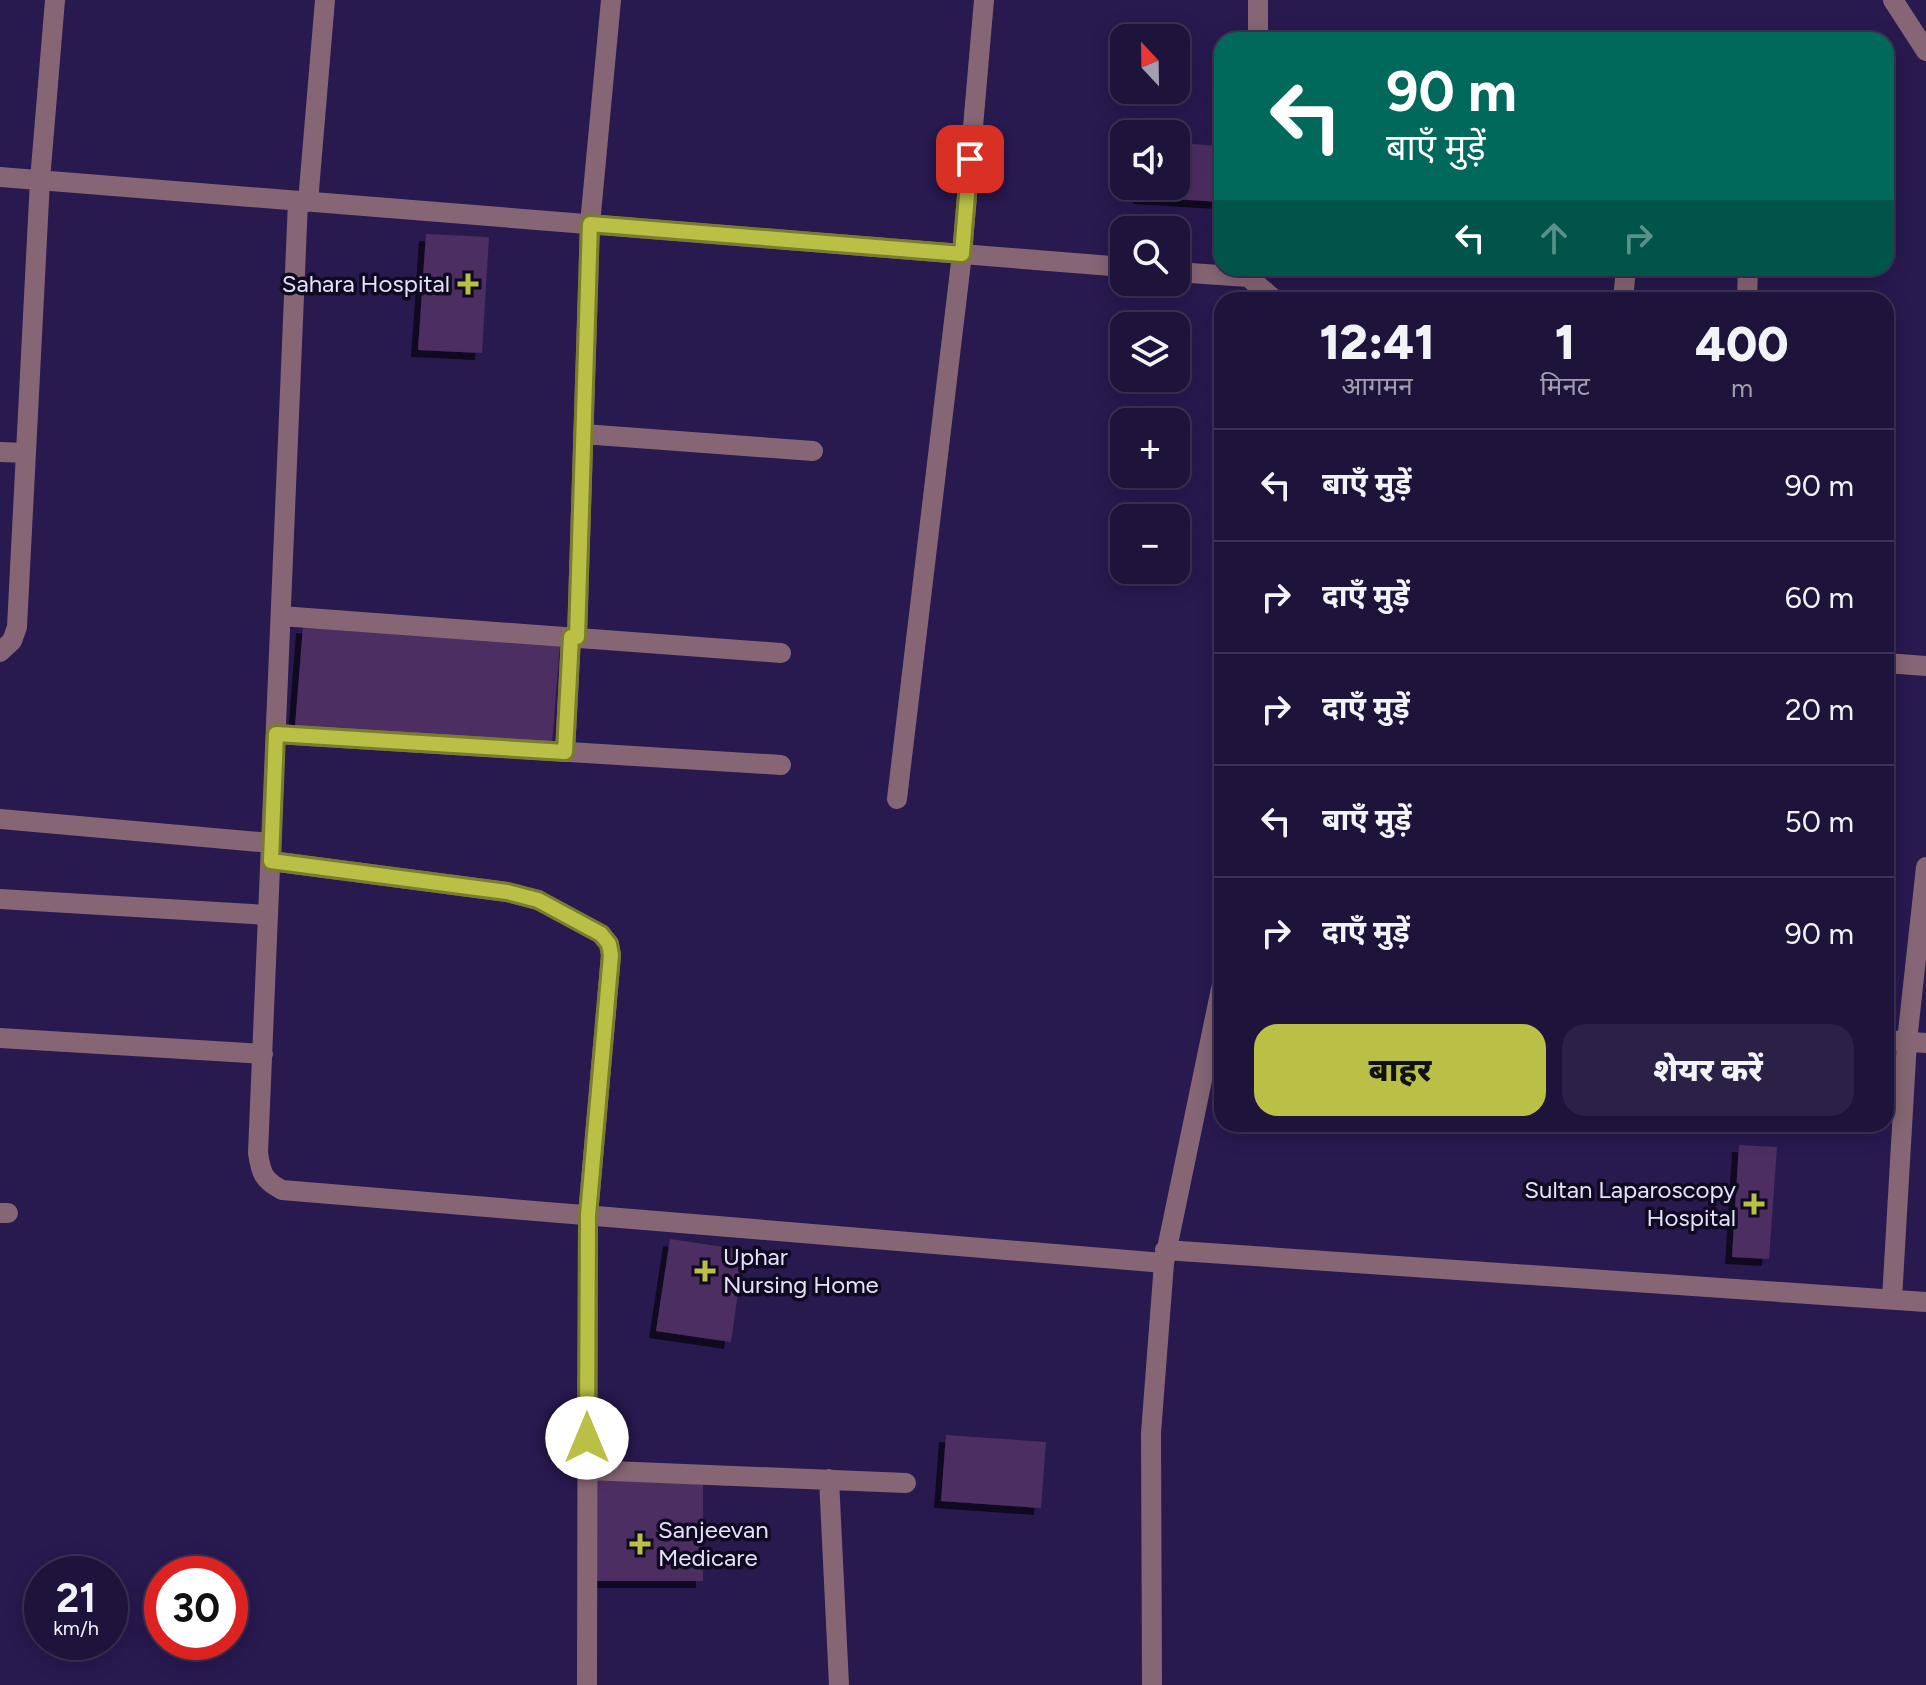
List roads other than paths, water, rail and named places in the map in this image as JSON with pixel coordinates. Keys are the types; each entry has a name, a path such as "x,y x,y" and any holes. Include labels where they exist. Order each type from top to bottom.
{"street":[{"path":"0,652 12,641 17,627 40,180 55,0"},
{"path":"325,0 303,201 281,616 258,1153 261,1170 269,1183 282,1190 588,1215 1165,1256 1926,1302"},
{"path":"565,752 574,637 590,224 611,0"},
{"path":"897,799 962,254 984,0"},
{"path":"1258,0 1258,32"},
{"path":"1893,0 1926,51"},
{"path":"0,177 1110,266"},
{"path":"1190,273 1214,275"},
{"path":"1234,276 1248,277 1267,285"},
{"path":"583,434 813,451"},
{"path":"0,452 26,453"},
{"path":"281,616 781,653"},
{"path":"1894,664 1926,666"},
{"path":"276,734 781,765"},
{"path":"0,819 271,852 507,892 538,900 601,934 609,944 611,955 588,1215 587,1685"},
{"path":"1892,1299 1916,1042 1926,867"},
{"path":"0,899 268,915"},
{"path":"1152,1685 1151,1433 1165,1256 1214,1026"},
{"path":"0,1038 263,1054"},
{"path":"1894,1041 1916,1042"},
{"path":"587,1470 906,1483"},
{"path":"829,1479 839,1685"}],"place":[{"name":"Sahara Hospital","path":"468,284"},
{"name":"Sultan Laparoscopy Hospital","path":"1754,1204"},
{"name":"Uphar Nursing Home","path":"705,1271"},
{"name":"Sanjeevan Medicare","path":"640,1544"}]}
